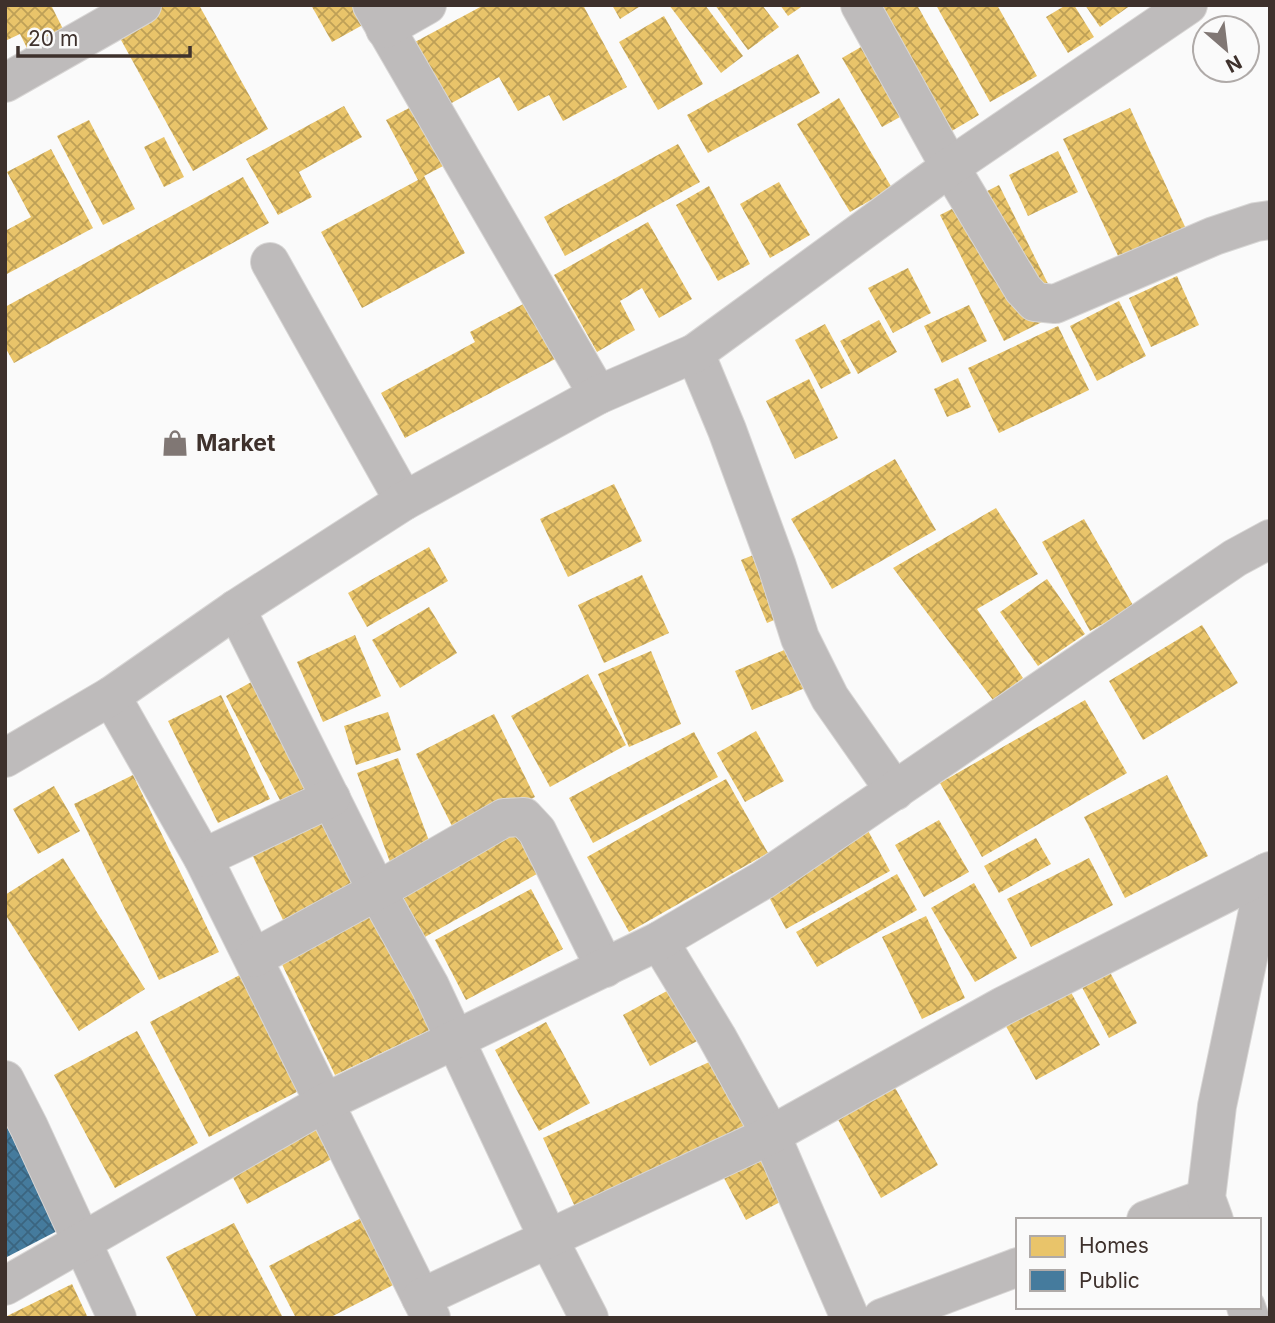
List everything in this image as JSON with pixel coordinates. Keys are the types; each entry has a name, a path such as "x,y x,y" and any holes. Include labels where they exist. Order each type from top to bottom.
{"street":[{"path":"5,83 142,5"},
{"path":"427,5 379,17 598,395"},
{"path":"860,5 950,167 1023,289 1035,302 1055,304 1214,236 1270,220"},
{"path":"5,758 111,696 236,609 404,501 598,395 695,353 950,167 1188,5"},
{"path":"270,262 404,501"},
{"path":"695,353 732,442 800,638 830,698 895,792"},
{"path":"5,1286 324,1103 659,941 763,880 1235,558 1270,539"},
{"path":"236,609 377,891 430,986 549,1240 589,1318"},
{"path":"111,696 203,858 426,1308 549,1240 771,1135 1003,1006 1268,872"},
{"path":"203,858 331,798"},
{"path":"254,958 504,818 524,817 537,831 605,968"},
{"path":"1158,1218 1210,1209 1217,1106 1268,872"},
{"path":"659,941 717,1037 771,1135 850,1318"},
{"path":"5,1080 117,1318"},
{"path":"882,1318 1016,1268"}],"building: Homes":[{"path":"5,5 51,5 65,33 29,52 20,34 5,41"},
{"path":"158,5 199,5 268,129 193,171 115,29"},
{"path":"311,5 359,5 368,22 332,42"},
{"path":"484,5 583,5 627,87 563,121 549,95 518,111 499,77 448,105 415,42"},
{"path":"612,5 642,5 620,19"},
{"path":"669,5 705,5 743,56 721,73"},
{"path":"715,5 762,5 779,27 748,50"},
{"path":"780,5 804,5 788,16"},
{"path":"886,5 917,5 979,115 950,132 880,9"},
{"path":"936,5 997,5 1037,76 990,102"},
{"path":"1066,5 1074,5 1094,37 1068,53 1046,17"},
{"path":"1085,5 1131,5 1100,27"},
{"path":"664,16 703,84 658,110 619,42"},
{"path":"868,43 909,112 882,127 842,58"},
{"path":"798,54 820,93 708,153 687,115"},
{"path":"839,98 892,188 850,212 797,124"},
{"path":"344,106 362,137 299,172 312,197 278,215 246,159"},
{"path":"413,106 445,165 424,176 465,253 362,308 321,232 418,180 386,120"},
{"path":"1130,108 1187,231 1121,262 1063,139"},
{"path":"89,120 135,209 103,225 57,136"},
{"path":"164,137 184,177 164,187 144,147"},
{"path":"678,144 700,182 565,256 544,217"},
{"path":"51,149 93,228 5,275 5,231 31,217 7,172"},
{"path":"1058,151 1078,192 1028,216 1009,175"},
{"path":"243,177 269,223 14,363 5,347 5,307"},
{"path":"779,182 810,235 770,258 740,204"},
{"path":"999,185 1062,312 1004,341 940,215"},
{"path":"709,186 750,264 718,281 676,205"},
{"path":"648,222 692,299 659,318 642,288 620,301 635,330 597,352 554,275"},
{"path":"908,268 931,313 893,333 868,288"},
{"path":"1177,276 1199,325 1151,347 1129,298"},
{"path":"529,301 559,357 405,438 381,393 475,342 470,332"},
{"path":"1119,301 1146,356 1097,381 1070,326"},
{"path":"969,305 987,341 942,363 924,326"},
{"path":"879,320 897,352 858,374 840,341"},
{"path":"825,324 851,373 821,389 795,340"},
{"path":"1058,326 1089,390 999,433 968,368"},
{"path":"958,378 971,407 947,417 934,389"},
{"path":"809,379 838,438 795,459 766,401"},
{"path":"895,459 936,530 832,589 791,519"},
{"path":"614,484 642,541 568,577 540,519"},
{"path":"996,508 1038,574 977,609 1023,678 993,700 893,568"},
{"path":"1084,519 1134,607 1090,631 1042,542"},
{"path":"776,546 801,609 767,623 741,560"},
{"path":"429,547 448,581 367,627 348,593"},
{"path":"642,575 669,633 604,663 578,605"},
{"path":"1047,579 1085,634 1038,666 1000,612"},
{"path":"429,607 457,653 400,688 372,640"},
{"path":"1202,625 1238,683 1143,740 1109,681"},
{"path":"355,635 381,696 323,722 297,662"},
{"path":"810,639 827,679 752,710 735,671"},
{"path":"651,651 681,724 629,747 598,674"},
{"path":"275,669 332,778 282,804 226,696"},
{"path":"588,674 626,745 550,787 511,716"},
{"path":"221,695 270,799 218,823 168,721"},
{"path":"1085,700 1127,773 982,857 940,783"},
{"path":"388,712 401,750 356,765 344,726"},
{"path":"494,714 535,797 457,836 416,754"},
{"path":"756,731 784,781 745,802 717,753"},
{"path":"694,732 718,777 593,843 569,798"},
{"path":"398,758 431,846 390,862 357,773"},
{"path":"133,775 219,952 159,980 74,804"},
{"path":"1167,775 1208,856 1125,898 1084,817"},
{"path":"726,779 768,853 629,932 587,857"},
{"path":"54,786 80,831 38,854 13,809"},
{"path":"338,787 379,873 283,920 242,833"},
{"path":"535,817 560,861 425,937 401,894"},
{"path":"939,820 969,872 924,897 895,845"},
{"path":"866,827 890,871 786,929 762,884"},
{"path":"1036,838 1051,864 999,893 984,866"},
{"path":"63,858 145,989 79,1031 5,914 5,895"},
{"path":"1089,858 1113,905 1031,947 1007,899"},
{"path":"897,874 917,910 817,967 796,932"},
{"path":"974,883 1017,958 975,982 931,908"},
{"path":"531,889 563,949 466,1000 435,940"},
{"path":"396,900 453,1019 335,1075 278,956"},
{"path":"926,916 965,998 922,1019 882,937"},
{"path":"1104,961 1137,1023 1109,1038 1076,976"},
{"path":"259,965 318,1081 209,1137 150,1022"},
{"path":"1062,976 1100,1045 1036,1080 998,1012"},
{"path":"676,986 703,1038 650,1066 623,1015"},
{"path":"546,1022 590,1103 539,1131 495,1050"},
{"path":"137,1031 198,1143 115,1188 54,1075"},
{"path":"718,1058 752,1132 577,1211 543,1138"},
{"path":"893,1084 938,1165 881,1198 836,1116"},
{"path":"317,1103 343,1153 247,1204 220,1153"},
{"path":"762,1158 784,1200 746,1220 724,1178"},
{"path":"365,1216 399,1282 329,1318 296,1318 269,1266"},
{"path":"234,1223 283,1318 197,1318 166,1257"},
{"path":"72,1284 88,1318 5,1318 5,1317"}],"building: Public":[{"path":"5,1123 59,1230 5,1258"}],"place":[{"name":"Market","path":"175,443"}]}
